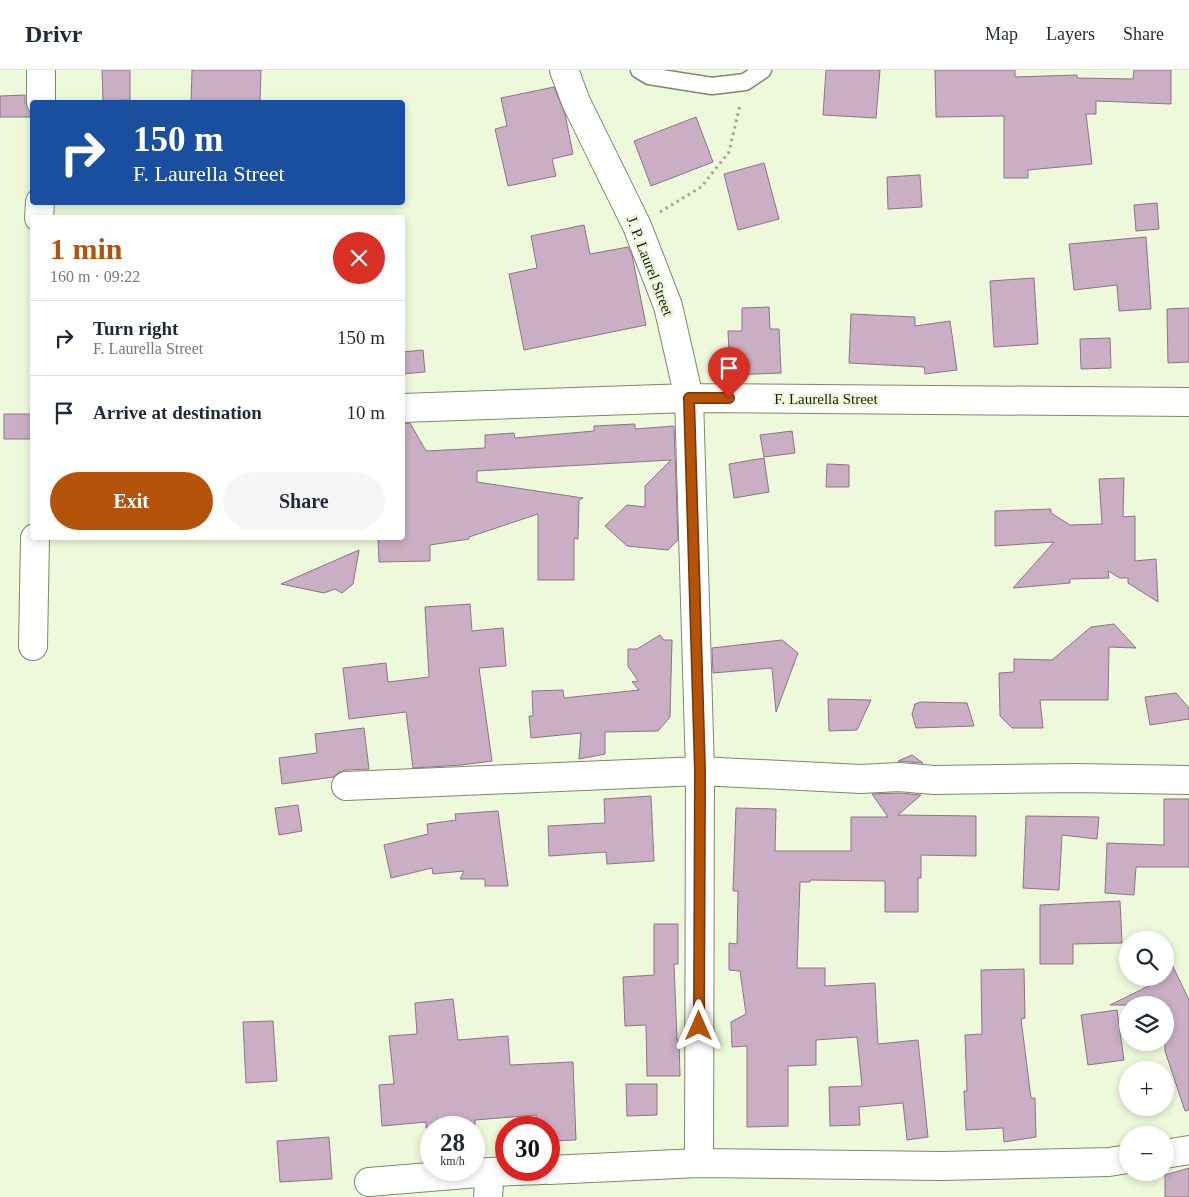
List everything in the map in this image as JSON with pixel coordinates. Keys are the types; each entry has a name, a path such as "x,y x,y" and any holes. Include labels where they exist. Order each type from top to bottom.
{"street":[{"path":"41,70 41,100"},
{"name":"J. P. Laurel Street","path":"564,70 576,102 637,226 668,306 689,398 700,771 699,1163"},
{"name":"F. Laurella Street","path":"405,408 689,398 1189,402"},
{"path":"33,646 35,540"},
{"path":"346,786 700,771 861,779 1076,778 1189,780"},
{"path":"1174,1152 1189,1150"},
{"path":"560,1169 699,1163 942,1166 1119,1160"},
{"path":"368,1182 489,1185 503,1181"}],"lane":[{"path":"639,70 649,76 712,86 745,82 764,70"}],"path":[{"path":"637,226 701,187 729,152 745,82"}],"building":[{"path":"102,70 130,70 130,100 103,100"},
{"path":"192,70 261,70 260,100 191,100"},
{"path":"826,70 880,70 876,118 823,115"},
{"path":"935,70 1015,70 1015,77 1077,75 1077,78 1133,79 1134,70 1171,70 1171,104 1096,101 1096,114 1086,114 1092,164 1028,170 1028,178 1004,178 1004,116 936,117"},
{"path":"554,87 565,114 573,154 552,159 556,176 508,186 495,129 507,126 501,98"},
{"path":"25,95 25,102 30,112 30,117 0,117 0,96"},
{"path":"696,117 713,162 651,186 634,141"},
{"path":"764,163 779,219 738,230 724,174"},
{"path":"920,175 922,207 888,209 887,177"},
{"path":"1157,203 1159,229 1136,231 1134,205"},
{"path":"584,225 590,254 628,247 632,255 646,325 524,350 509,274 537,268 531,236"},
{"path":"1146,237 1151,309 1119,311 1117,285 1074,290 1069,244"},
{"path":"1034,278 1038,344 994,347 990,281"},
{"path":"769,307 770,329 779,329 781,373 730,375 728,331 742,331 742,308"},
{"path":"1189,308 1189,362 1168,363 1167,309"},
{"path":"851,314 915,317 915,326 950,321 957,370 925,374 924,367 849,363"},
{"path":"1110,338 1111,368 1081,369 1080,339"},
{"path":"423,350 425,372 405,374 405,352"},
{"path":"4,414 30,414 30,439 4,439"},
{"path":"410,423 426,451 485,448 485,435 514,433 515,438 594,431 594,426 635,424 635,429 674,426 678,540 668,550 627,546 605,526 627,505 645,507 645,486 671,460 477,471 477,482 583,498 579,500 578,539 574,538 574,580 538,580 538,514 469,537 469,539 430,545 430,561 379,562 378,540 405,540 405,424"},
{"path":"792,431 795,453 764,457 760,435"},
{"path":"764,458 769,492 734,498 729,464"},
{"path":"827,464 849,465 849,487 826,487"},
{"path":"1124,478 1123,517 1135,516 1135,561 1156,559 1158,602 1128,583 1128,578 1120,578 1108,571 1109,578 1070,579 1070,583 1013,588 1054,542 995,546 995,511 1051,509 1051,513 1070,525 1102,524 1099,479"},
{"path":"359,550 353,584 342,593 335,589 324,593 281,584"},
{"path":"470,604 472,631 503,628 506,666 479,668 492,761 413,768 406,712 349,719 343,668 386,663 388,682 429,677 425,607"},
{"path":"1114,624 1136,648 1109,647 1108,700 1040,700 1043,728 1012,728 1000,716 999,673 1014,672 1014,659 1052,660 1091,627"},
{"path":"660,635 664,640 672,640 670,717 658,731 605,732 605,754 579,759 581,733 531,738 529,716 533,716 532,691 563,690 564,698 639,690 632,682 638,681 628,666 628,649 637,649"},
{"path":"782,640 798,653 776,712 772,668 713,673 712,648"},
{"path":"1176,693 1189,708 1189,719 1150,725 1145,697"},
{"path":"828,699 871,700 857,730 829,731"},
{"path":"920,702 967,703 974,726 916,728 912,714 915,704"},
{"path":"364,728 369,769 345,770 334,777 282,784 279,758 317,753 315,734"},
{"path":"912,755 923,763 898,761"},
{"path":"899,793 921,795 898,815 976,816 976,856 921,855 921,878 918,878 918,912 885,912 885,881 810,880 810,882 800,882 797,968 825,968 825,986 875,983 878,1044 918,1040 928,1137 907,1140 903,1103 859,1107 860,1125 830,1126 829,1087 862,1086 857,1037 816,1040 816,1065 788,1066 788,1126 747,1127 747,1046 732,1047 731,1022 746,1014 740,971 729,970 729,943 737,944 738,891 733,891 736,808 776,809 775,851 851,851 851,817 888,817 872,794"},
{"path":"651,796 654,861 607,864 606,852 549,856 548,826 605,823 604,799"},
{"path":"1164,799 1189,799 1189,867 1136,867 1134,895 1105,893 1107,843 1164,845"},
{"path":"298,805 302,831 279,835 275,808"},
{"path":"498,811 508,886 485,886 485,879 460,879 464,871 433,874 432,868 391,878 384,845 428,834 427,824 456,820 455,814"},
{"path":"1026,816 1099,817 1097,839 1062,835 1059,890 1023,888"},
{"path":"1120,901 1121,931 1119,931 1119,943 1073,944 1073,964 1040,964 1040,905"},
{"path":"654,924 678,924 678,964 674,964 680,1076 647,1076 646,1025 625,1026 623,977 654,975"},
{"path":"1024,969 1025,1018 1021,1019 1031,1098 1035,1098 1036,1137 1004,1142 1003,1128 966,1130 964,1091 967,1091 965,1035 982,1034 981,970"},
{"path":"1174,969 1189,1000 1189,1110 1185,1111 1174,1078 1174,1061 1168,1061 1165,1051 1174,1051 1174,996 1128,996 1149,986 1174,986"},
{"path":"453,999 458,1040 508,1036 510,1065 573,1062 576,1140 560,1141 560,1116 495,1116 495,1118 485,1119 485,1116 420,1116 420,1123 382,1126 379,1085 394,1084 389,1036 417,1034 415,1003"},
{"path":"1119,1001 1119,1005 1110,1005"},
{"path":"1117,1010 1119,1051 1123,1051 1124,1060 1088,1065 1081,1015"},
{"path":"273,1021 277,1081 246,1083 243,1022"},
{"path":"626,1084 657,1084 657,1115 627,1116"},
{"path":"329,1137 332,1179 280,1182 277,1141"},
{"path":"1189,1168 1189,1197 1165,1197 1165,1181 1174,1181 1174,1172"}],"route":[{"path":"699,1026 700,771 689,398 729,398"}]}
